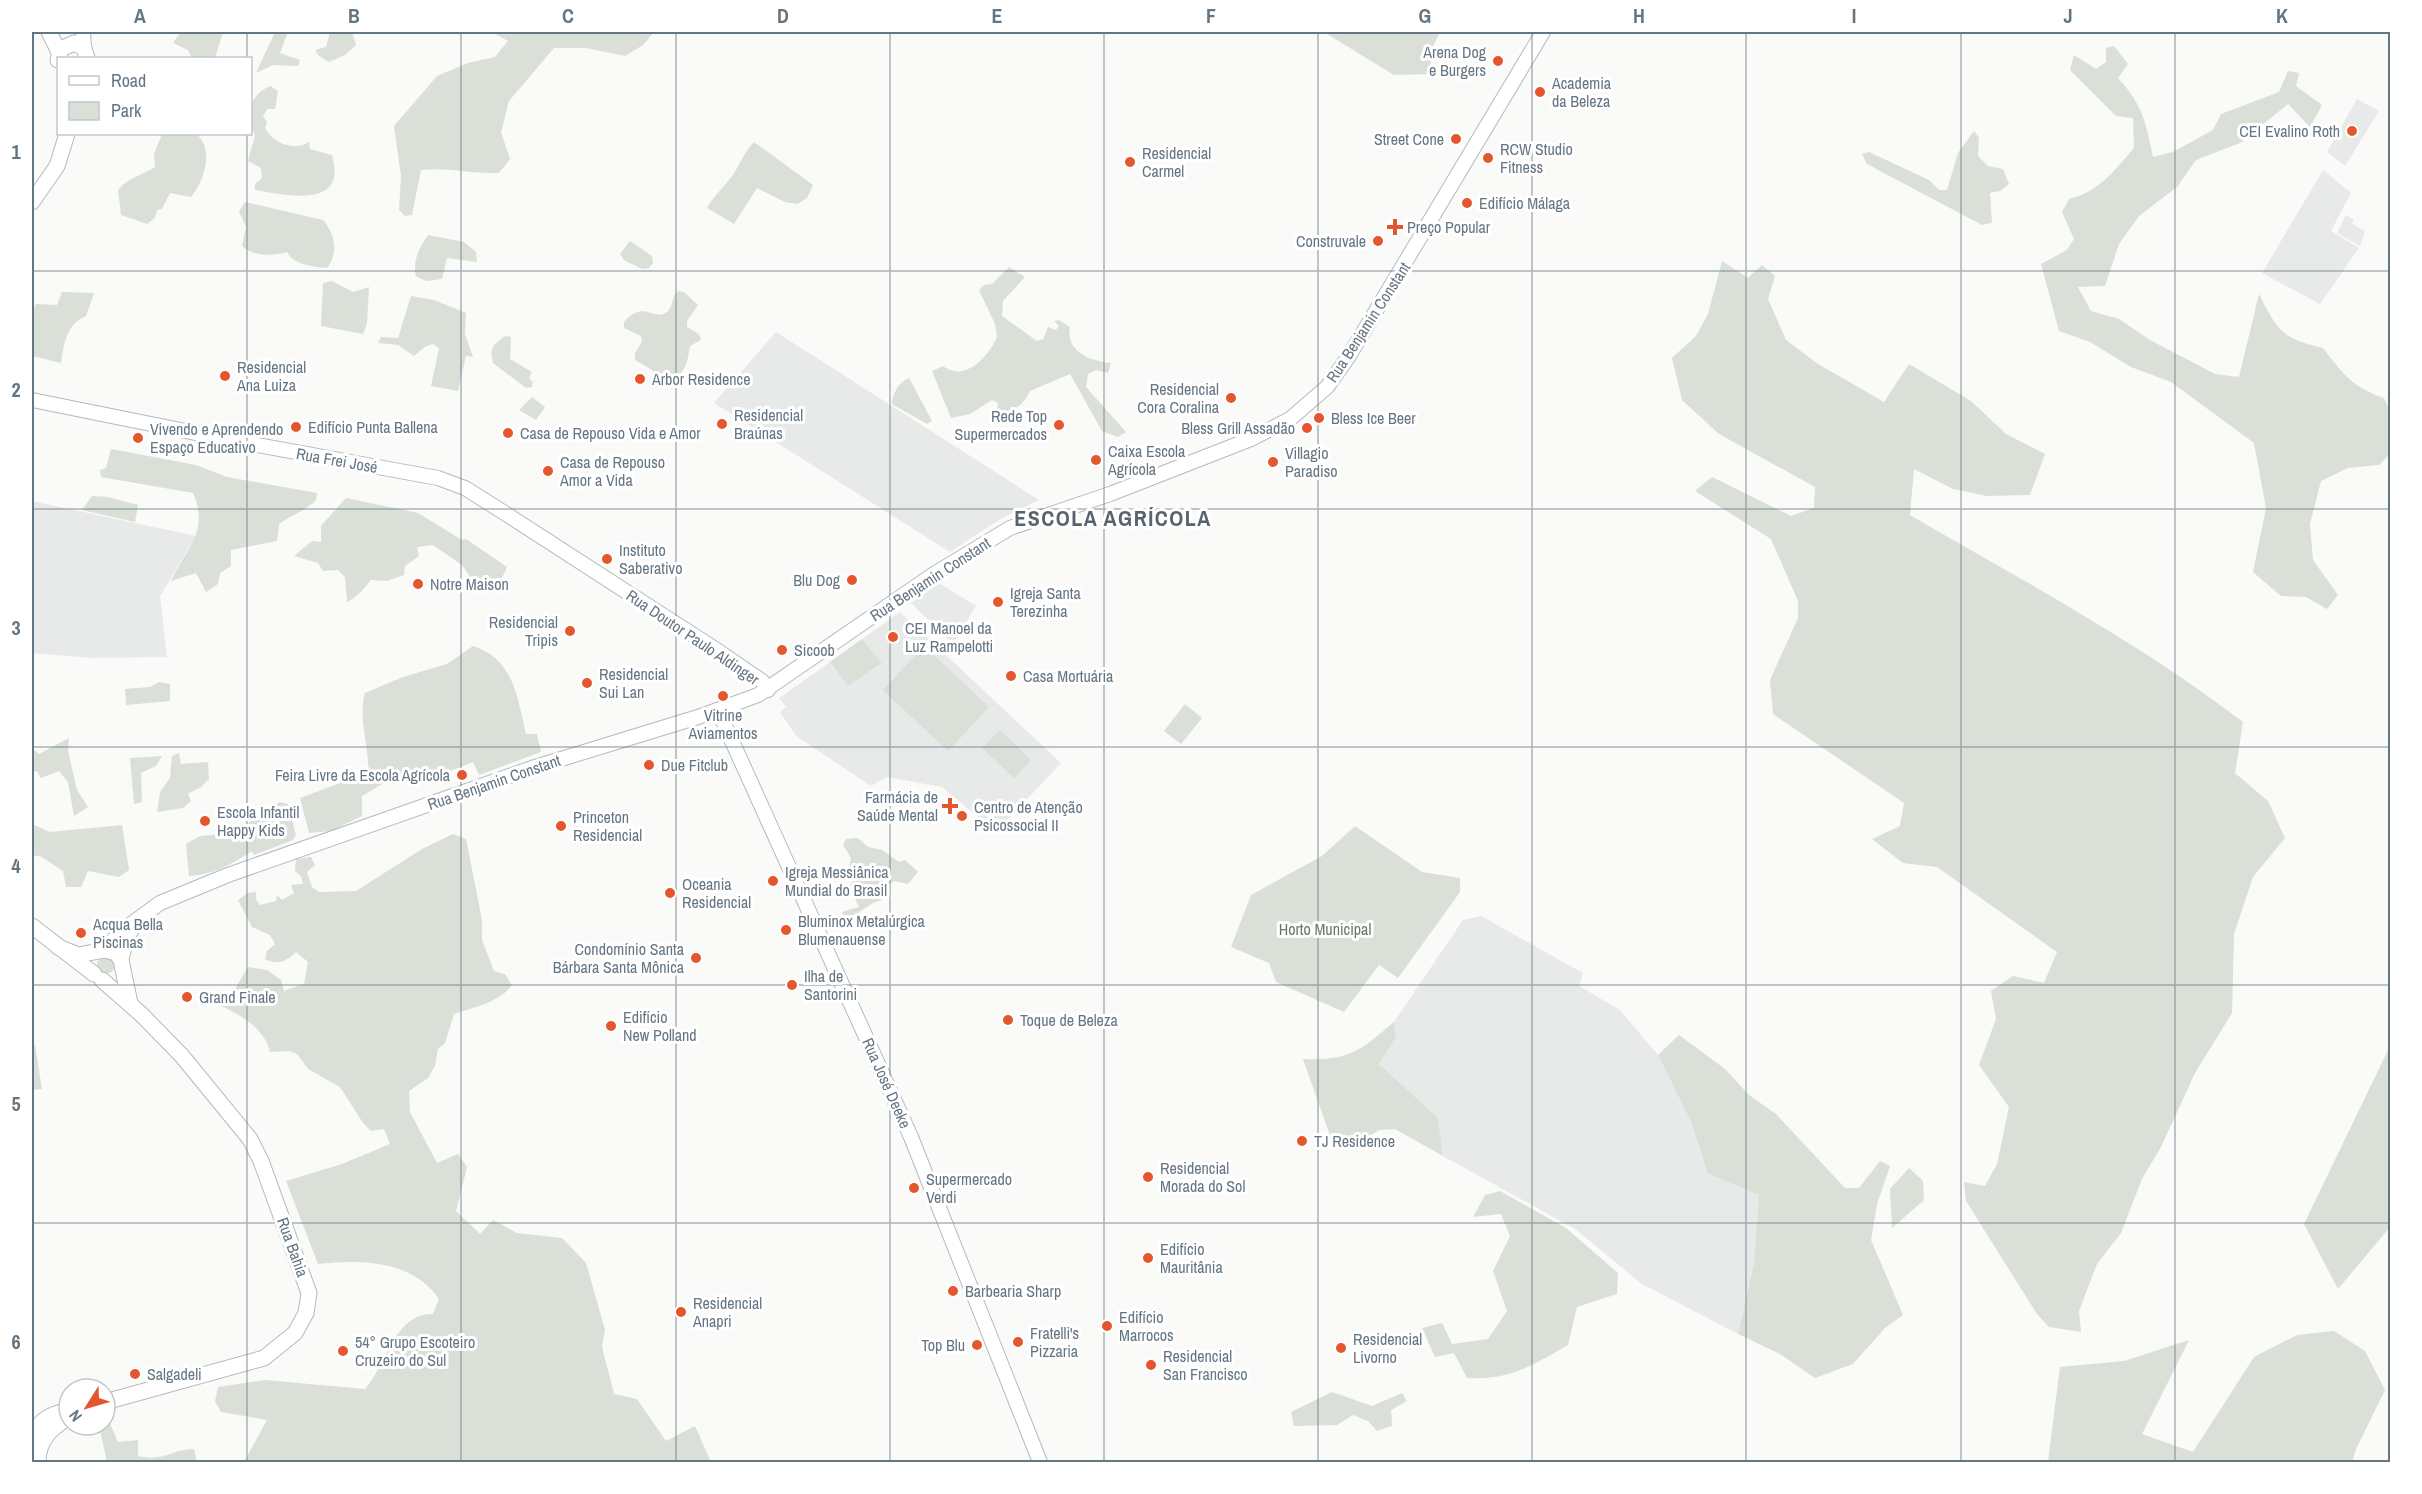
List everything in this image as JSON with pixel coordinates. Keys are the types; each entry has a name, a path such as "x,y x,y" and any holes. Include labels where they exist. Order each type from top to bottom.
{"main road":[{"path":"49,32 75,46"},
{"path":"58,32 75,46"},
{"name":"Rua Benjamin Constant","path":"101,951 143,913 178,895 559,759 718,710 768,690 925,580 1011,528 1110,494 1251,439 1299,412 1327,387 1373,318 1543,32"},
{"path":"32,202 57,166 68,135"},
{"name":"Rua Frei José","path":"32,400 235,441 438,478 465,488 496,508"},
{"name":"Rua Doutor Paulo Aldinger","path":"496,508 718,651 762,681 768,690"},
{"name":"Rua José Deeke","path":"718,710 911,1137 1040,1462"},
{"path":"130,1004 121,964 113,951 101,951 91,960 98,977 114,978 121,964 128,936 143,913"},
{"name":"Rua Bahia","path":"32,926 130,1004 195,1071 250,1139 261,1161 304,1272 309,1300 306,1313 295,1333 264,1358 117,1399"},
{"name":"Rua Bahia","path":"58,947 78,955 101,951"},
{"path":"38,1462 37,1434 47,1417 57,1414"},
{"path":"37,1434 57,1424"}],"shaded area":[{"name":"CEI Evalino Roth","path":"2357,99 2379,111 2345,166 2327,152"},
{"path":"2323,170 2351,193 2331,231 2359,248 2320,304 2262,273"},
{"path":"2346,215 2354,220 2352,224 2365,231 2360,246 2337,233"},
{"path":"776,332 1039,500 999,520 950,552 714,403"},
{"path":"32,501 196,536 160,596 167,657 92,658 32,653"},
{"path":"939,583 976,606 953,644 911,603"},
{"path":"900,612 1061,763 996,832 942,787 886,777 871,786 796,736 780,712 786,707 779,698 830,662 848,686 882,663 862,639"},
{"path":"1481,916 1583,973 1579,986 1620,1010 1658,1055 1691,1122 1708,1174 1759,1195 1754,1263 1738,1334 1642,1284 1575,1229 1443,1156 1438,1118 1379,1064 1396,1037 1394,1022 1463,920"}],"green space":[{"path":"181,32 204,34 223,32 215,57 192,57 188,50 173,43"},
{"path":"275,32 288,32 280,53 300,60 298,66 273,65 256,73"},
{"path":"330,32 352,32 356,45 345,55 329,62 319,56 315,50 326,47"},
{"path":"492,32 654,32 643,45 625,56 586,48 554,48 509,101 501,132 510,159 499,173 421,170 412,215 405,216 399,210 401,176 394,126 437,76 468,63 495,57 508,41"},
{"path":"1324,32 1440,32 1431,51 1431,74 1394,75"},
{"path":"2114,46 2128,64 2118,78 2133,97 2142,115 2153,157 2173,152 2213,130 2221,114 2279,92 2288,71 2299,73 2296,86 2322,105 2310,127 2288,104 2240,143 2196,160 2177,187 2139,216 2119,244 2105,286 2078,287 2091,311 2119,319 2150,340 2215,374 2239,377 2259,294 2276,325 2282,331 2298,341 2323,348 2349,379 2384,398 2390,411 2390,454 2379,465 2348,468 2321,481 2310,524 2313,560 2338,595 2327,609 2306,597 2281,596 2253,572 2266,508 2254,443 2171,382 2131,367 2090,342 2059,331 2041,264 2067,250 2074,239 2062,212 2069,199 2098,186 2134,148 2133,118 2116,116 2070,70 2074,55 2096,69 2106,62 2106,48"},
{"path":"270,86 278,91 275,109 267,109 263,116 267,122 265,128 273,138 290,146 309,142 310,149 332,155 335,172 331,184 323,192 297,196 255,190 255,184 262,178 261,168 248,161 255,135 252,128 252,104 263,90"},
{"path":"1974,131 1979,138 1978,156 1988,166 2003,169 2009,184 2000,191 1990,193 1992,223 1982,225 1867,164 1862,154 1869,152 1929,180 1939,190 1947,190 1958,153"},
{"path":"162,135 197,135 205,148 206,165 200,183 191,197 170,193 162,209 157,210 155,218 147,224 121,215 118,190 131,179 155,167 154,154"},
{"path":"754,142 813,185 807,198 797,204 785,202 757,188 734,224 707,208 733,175"},
{"path":"245,202 323,220 333,237 334,244 333,256 327,268 299,263 287,252 264,255 247,250 242,246 246,227 239,211"},
{"path":"428,235 464,242 476,252 477,262 447,258 442,279 426,281 416,276 415,265 418,254"},
{"path":"630,241 652,256 653,263 649,268 642,269 624,260 620,254"},
{"path":"1722,261 1748,278 1762,265 1775,276 1768,299 1786,340 1818,364 1884,402 1909,364 1971,401 2006,434 2045,454 2030,495 1987,496 1953,489 1914,469 1910,515 2122,639 2243,722 2235,773 2268,801 2285,838 2253,877 2234,934 2232,1013 2195,1073 2161,1147 2142,1179 2121,1233 2097,1264 2079,1311 2081,1332 2049,1327 2037,1314 1966,1201 1964,1182 1985,1186 1997,1164 2009,1107 1979,1065 1996,1019 1991,991 2013,976 2044,983 2057,952 1937,867 1903,863 1872,839 1900,826 1904,803 1773,714 1770,680 1798,618 1798,601 1771,539 1695,491 1712,477 1791,516 1814,508 1815,487 1719,434 1682,400 1672,358 1696,336 1708,314"},
{"path":"1009,267 1025,277 1003,301 1002,316 1037,341 1043,339 1048,327 1056,330 1059,326 1054,321 1059,320 1070,327 1071,342 1081,353 1095,360 1111,363 1108,373 1096,370 1088,374 1086,387 1126,432 1118,437 1102,431 1070,374 1030,391 1017,408 1008,413 996,416 998,403 992,400 970,414 951,418 932,371 943,366 951,370 968,369 988,352 997,337 995,324 979,290 984,285 992,284"},
{"path":"332,281 353,292 369,287 367,323 363,334 321,326 323,283"},
{"path":"678,291 684,292 698,305 687,321 687,327 699,334 701,340 690,346 687,362 681,374 664,377 635,360 635,353 642,342 641,336 624,328 624,322 638,312 657,315 667,312"},
{"path":"62,292 94,293 86,316 74,324 67,335 61,363 32,356 32,312 36,304 57,305"},
{"path":"411,296 434,300 466,313 465,334 473,357 466,356 458,391 431,386 439,348 433,344 426,346 414,356 398,345 378,343 381,337 398,338"},
{"path":"505,336 511,337 510,359 532,372 529,378 533,382 532,387 526,388 493,363 491,353 494,345"},
{"path":"909,378 932,421 927,424 892,404 897,389"},
{"path":"532,397 545,407 536,420 519,410"},
{"path":"111,449 196,465 227,477 317,493 316,500 279,524 277,541 231,550 231,566 220,573 218,584 206,592 196,573 171,581 197,529 198,507 193,493 101,477 100,470 106,468"},
{"path":"92,496 108,497 138,505 135,522 82,510"},
{"path":"346,498 418,513 462,540 466,539 507,567 502,578 492,588 471,578 462,565 433,545 417,547 419,556 405,566 404,575 387,581 371,580 360,593 347,602 345,577 338,570 323,571 318,563 294,556 312,541 321,542 321,526"},
{"path":"862,639 882,663 848,686 830,662"},
{"path":"473,646 487,652 505,670 516,693 526,734 537,734 541,752 479,775 473,762 423,782 418,774 386,782 362,796 362,816 331,831 309,833 300,798 362,775 368,767 363,720 365,693 403,677 447,664"},
{"path":"924,646 989,707 948,751 883,690"},
{"path":"159,682 170,684 170,701 126,705 125,689 150,687"},
{"path":"1185,704 1202,718 1181,744 1164,731"},
{"path":"1000,730 1031,760 1014,778 982,748"},
{"path":"69,738 68,751 77,790 88,807 74,816 68,782 59,771 41,778 37,771 32,772 32,748 39,754"},
{"path":"179,753 181,764 208,762 209,779 201,787 188,794 191,801 183,808 157,812 160,792 170,778 172,756"},
{"path":"162,756 156,766 141,773 142,802 134,804 130,758"},
{"path":"280,802 288,804 296,835 293,840 254,855 252,851 214,871 189,876 186,844 200,836 223,834 241,829"},
{"path":"32,824 50,832 122,825 129,870 119,877 88,871 81,887 66,887 63,871 42,857 32,855"},
{"name":"Horto Municipal","path":"1355,826 1422,872 1460,878 1460,892 1398,978 1379,965 1344,1012 1276,982 1269,963 1231,947 1251,895 1322,856"},
{"path":"453,834 466,839 482,920 482,940 494,971 505,974 512,985 493,1000 454,1014 445,1043 438,1049 435,1066 428,1078 409,1091 410,1112 437,1163 458,1154 467,1167 456,1211 480,1234 493,1220 517,1233 562,1238 586,1263 605,1330 602,1347 614,1394 637,1399 666,1441 695,1426 711,1462 244,1462 267,1420 221,1412 215,1401 218,1387 265,1380 365,1389 400,1331 420,1316 433,1314 439,1299 415,1276 400,1269 369,1263 318,1264 286,1181 342,1164 390,1144 384,1129 371,1131 363,1123 340,1087 308,1069 297,1054 289,1051 270,1052 257,1029 234,1012 218,1005 217,1000 228,1001 248,967 267,970 281,980 284,991 304,984 308,962 296,952 282,961 274,962 265,959 267,951 275,944 270,935 252,927 238,900 248,893 256,892 256,900 260,905 276,901 277,895 282,900 294,893 291,885 303,884 301,876 295,871 296,859 311,857 315,865 307,872 312,887 319,892 356,891 422,849"},
{"path":"858,838 868,847 882,850 899,862 905,860 918,872 908,884 894,881 888,888 888,897 873,903 845,921 842,912 859,907 849,887 854,879 849,871 851,858 843,845 846,839"},
{"path":"106,956 114,961 115,965 110,973 106,974 98,969 97,965 102,957"},
{"path":"1394,1022 1396,1037 1379,1064 1438,1118 1443,1156 1395,1129 1379,1130 1355,1145 1334,1147 1303,1059 1332,1058 1353,1052"},
{"path":"1679,1035 1725,1069 1749,1095 1776,1114 1845,1188 1859,1188 1880,1161 1890,1166 1877,1204 1871,1240 1903,1315 1885,1328 1853,1364 1815,1378 1780,1354 1738,1334 1754,1263 1759,1195 1708,1174 1691,1122 1658,1055"},
{"path":"32,1045 35,1045 42,1089 32,1090"},
{"path":"2390,1046 2390,1227 2338,1289 2304,1224"},
{"path":"1909,1168 1923,1181 1924,1200 1892,1228 1890,1189"},
{"path":"1500,1191 1566,1228 1618,1273 1617,1294 1577,1307 1568,1345 1543,1359 1509,1374 1467,1378 1454,1353 1435,1357 1422,1328 1442,1323 1452,1344 1488,1339 1507,1311 1493,1271 1510,1236 1501,1214 1473,1217 1485,1195"},
{"path":"2334,1331 2365,1351 2385,1390 2352,1462 2048,1462 2060,1367 2124,1361 2189,1340 2142,1434 2193,1452 2254,1357 2297,1335"},
{"path":"1332,1392 1372,1406 1402,1393 1407,1401 1391,1410 1392,1426 1377,1431 1368,1421 1353,1415 1337,1425 1294,1426 1291,1412"},
{"path":"102,1437 116,1437 118,1442 138,1440 138,1456 154,1458 194,1449 197,1462 107,1462"}],"place":[{"name":"Arena Dog e Burgers","path":"1498,61"},
{"name":"Academia da Beleza","path":"1540,92"},
{"name":"CEI Evalino Roth","path":"2352,131"},
{"name":"Street Cone","path":"1456,139"},
{"name":"RCW Studio Fitness","path":"1488,158"},
{"name":"Residencial Carmel","path":"1130,162"},
{"name":"Edifício Málaga","path":"1467,203"},
{"name":"Preço Popular","path":"1395,227"},
{"name":"Construvale","path":"1378,241"},
{"name":"Residencial Ana Luiza","path":"225,376"},
{"name":"Arbor Residence","path":"640,379"},
{"name":"Residencial Cora Coralina","path":"1231,398"},
{"name":"Bless Ice Beer","path":"1319,418"},
{"name":"Residencial Braúnas","path":"722,424"},
{"name":"Rede Top Supermercados","path":"1059,425"},
{"name":"Edifício Punta Ballena","path":"296,427"},
{"name":"Bless Grill Assadão","path":"1307,428"},
{"name":"Casa de Repouso Vida e Amor","path":"508,433"},
{"name":"Vivendo e Aprendendo Espaço Educativo","path":"138,438"},
{"name":"Caixa Escola Agrícola","path":"1096,460"},
{"name":"Villagio Paradiso","path":"1273,462"},
{"name":"Casa de Repouso Amor a Vida","path":"548,471"},
{"name":"Instituto Saberativo","path":"607,559"},
{"name":"Blu Dog","path":"852,580"},
{"name":"Notre Maison","path":"418,584"},
{"name":"Igreja Santa Terezinha","path":"998,602"},
{"name":"Residencial Tripis","path":"570,631"},
{"name":"CEI Manoel da Luz Rampelotti","path":"893,637"},
{"name":"Sicoob","path":"782,650"},
{"name":"Casa Mortuária","path":"1011,676"},
{"name":"Residencial Sui Lan","path":"587,683"},
{"name":"Vitrine Aviamentos","path":"723,696"},
{"name":"Due Fitclub","path":"649,765"},
{"name":"Feira Livre da Escola Agrícola","path":"462,775"},
{"name":"Farmácia de Saúde Mental","path":"950,806"},
{"name":"Centro de Atenção Psicossocial II","path":"962,816"},
{"name":"Escola Infantil Happy Kids","path":"205,821"},
{"name":"Princeton Residencial","path":"561,826"},
{"name":"Igreja Messiânica Mundial do Brasil","path":"773,881"},
{"name":"Oceania Residencial","path":"670,893"},
{"name":"Bluminox Metalúrgica Blumenauense","path":"786,930"},
{"name":"Acqua Bella Piscinas","path":"81,933"},
{"name":"Condomínio Santa Bárbara Santa Mônica","path":"696,958"},
{"name":"Ilha de Santorini","path":"792,985"},
{"name":"Grand Finale","path":"187,997"},
{"name":"Toque de Beleza","path":"1008,1020"},
{"name":"Edifício New Polland","path":"611,1026"},
{"name":"TJ Residence","path":"1302,1141"},
{"name":"Residencial Morada do Sol","path":"1148,1177"},
{"name":"Supermercado Verdi","path":"914,1188"},
{"name":"Edifício Mauritânia","path":"1148,1258"},
{"name":"Barbearia Sharp","path":"953,1291"},
{"name":"Residencial Anapri","path":"681,1312"},
{"name":"Edifício Marrocos","path":"1107,1326"},
{"name":"Fratelli's Pizzaria","path":"1018,1342"},
{"name":"Top Blu","path":"977,1345"},
{"name":"Residencial Livorno","path":"1341,1348"},
{"name":"54° Grupo Escoteiro Cruzeiro do Sul","path":"343,1351"},
{"name":"Residencial San Francisco","path":"1151,1365"},
{"name":"Salgadeli","path":"135,1374"}],"district":[{"name":"ESCOLA AGRÍCOLA","path":"1113,518"}]}
